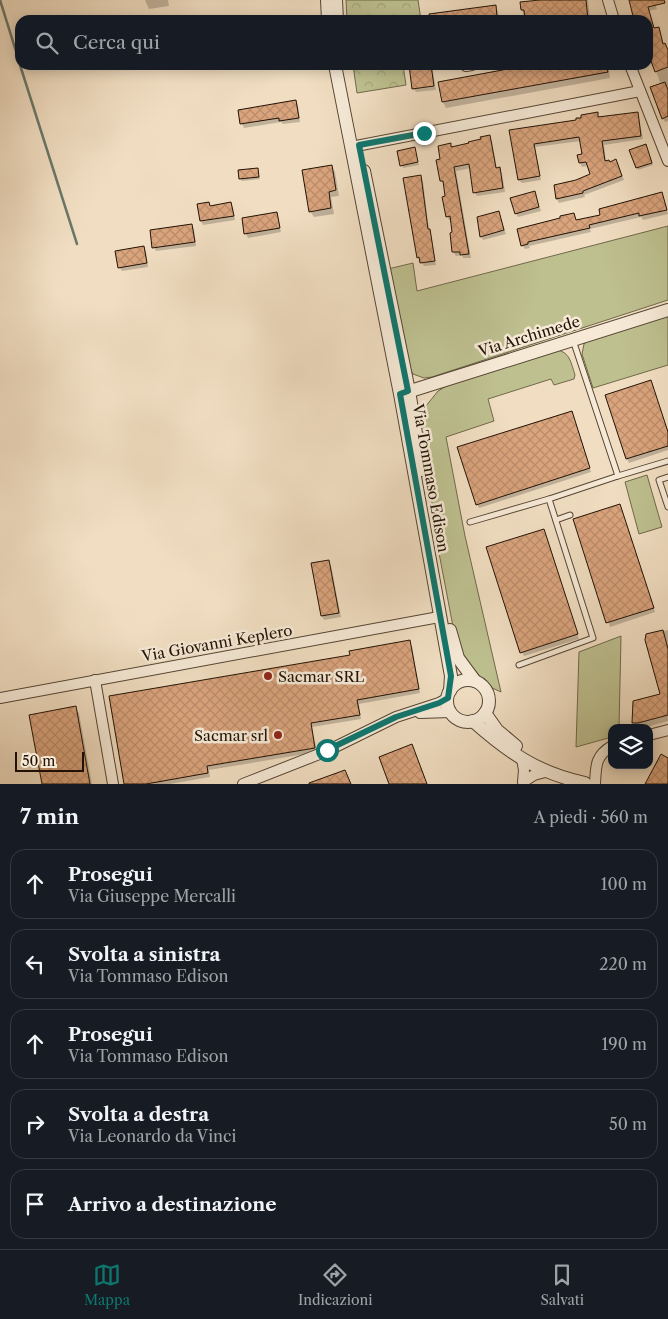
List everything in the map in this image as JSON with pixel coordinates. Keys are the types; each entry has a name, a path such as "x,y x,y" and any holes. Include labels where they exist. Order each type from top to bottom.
{"street":[{"path":"327,0 328,15"},
{"path":"336,0 337,15"},
{"path":"608,0 612,15"},
{"name":"Via Tommaso Edison","path":"336,70 355,146 451,636 458,658 474,681"},
{"name":"Via Tommaso Edison","path":"345,70 355,146"},
{"path":"632,70 668,161"},
{"path":"355,146 640,91"},
{"name":"Via Archimede","path":"404,392 668,310"},
{"name":"Via Tommaso Edison","path":"404,392 439,617 451,676 449,695"},
{"name":"Via Giovanni Keplero","path":"0,698 439,617"},
{"path":"95,680 113,784"},
{"path":"243,784 327,750 396,717 439,703 449,695 458,683 469,680 474,681 480,684 488,694 488,707 485,713 473,721 460,720 451,712 414,712"},
{"path":"449,695 451,712"},
{"path":"485,713 497,730 510,742 549,767 589,784"},
{"path":"473,721 495,741 544,772 564,779 589,784"},
{"path":"653,734 668,730"},
{"path":"589,784 598,759 603,751 608,748"},
{"path":"522,759 524,770 522,783"},
{"path":"522,783 534,775 544,772"}],"lane":[{"path":"573,340 618,476"},
{"path":"470,522 550,499 668,461"},
{"path":"668,477 659,480 668,507"},
{"path":"519,665 593,638 550,499"},
{"path":"556,520 570,516"}],"green space":[{"path":"346,0 418,0 420,15 347,15"},
{"path":"354,70 404,70 406,85 357,93"},
{"path":"668,226 668,300 432,377 424,378 413,374 407,363 388,269 413,263 417,291"},
{"path":"668,314 668,365 593,388 582,354 584,344 590,339"},
{"path":"557,350 565,353 569,359 575,375 574,379 554,385 551,379 488,399 494,421 446,437 465,536 501,692 490,687 469,669 455,637 439,553 422,416 426,406 438,391 453,382"},
{"path":"647,475 662,527 639,534 625,482"},
{"path":"621,636 619,724 608,724 608,738 576,747 579,652"}],"building":[{"path":"586,0 588,15 524,15 524,10 521,10 520,2"},
{"path":"629,0 664,0 665,3 648,7 650,15 633,15"},
{"path":"496,5 497,15 429,15"},
{"path":"653,24 654,28 659,27 663,44 665,43 668,50 668,67 655,72 653,67"},
{"path":"410,70 432,70 434,86 412,89"},
{"path":"502,70 607,70 608,72 442,102 438,82"},
{"path":"665,82 668,90 668,116 662,119 650,87"},
{"path":"296,100 299,118 279,121 279,118 240,124 238,110"},
{"path":"598,112 598,117 638,112 641,136 602,141 605,161 609,160 610,162 616,159 622,176 583,191 583,193 556,199 554,185 576,180 590,174 586,162 579,163 577,155 582,154 579,137 534,144 540,176 518,180 509,130 576,120 576,118 581,118 581,115"},
{"path":"490,135 496,168 500,167 503,188 473,193 469,164 454,167 469,254 460,255 460,252 452,252 450,216 446,217 442,197 445,196 443,181 440,181 436,160 440,159 438,146 451,143 451,147"},
{"path":"646,144 652,163 636,168 629,150"},
{"path":"415,147 418,162 400,166 397,151"},
{"path":"332,165 336,190 329,192 331,208 309,212 302,170"},
{"path":"258,168 259,177 239,179 238,170"},
{"path":"421,175 428,229 430,229 435,261 420,263 419,257 417,258 403,178"},
{"path":"535,191 539,207 515,214 510,198"},
{"path":"662,192 667,210 639,216 639,213 589,225 590,228 528,242 528,244 521,246 517,229 574,213 576,220 600,215 599,209"},
{"path":"209,202 210,206 231,202 234,216 200,221 197,204"},
{"path":"499,211 504,230 480,237 477,217"},
{"path":"277,212 280,228 244,234 242,218"},
{"path":"192,224 195,242 152,248 150,230"},
{"path":"144,246 147,263 118,268 115,251"},
{"path":"651,380 668,432 668,446 626,459 605,395"},
{"path":"572,411 590,468 476,505 457,447"},
{"path":"620,504 654,608 606,623 573,519"},
{"path":"544,529 578,634 520,653 486,547"},
{"path":"329,560 339,613 321,616 311,563"},
{"path":"663,630 668,649 668,715 632,723 633,701 660,694 645,640 646,634"},
{"path":"410,640 419,689 357,700 360,715 311,723 315,748 207,766 208,773 146,784 124,784 109,696 350,655 349,651"},
{"path":"76,706 90,784 42,784 29,715"},
{"path":"412,744 427,784 389,784 379,757"},
{"path":"661,754 668,758 668,784 645,784"},
{"path":"345,770 351,784 309,784 309,783"}],"waterway":[{"path":"0,0 15,48"},
{"path":"22,70 77,244"}],"place":[{"name":"Sacmar SRL","path":"268,676"},
{"name":"Sacmar srl","path":"278,735"}],"route":[{"path":"327,750 396,717 439,703 448,698 450,691 451,676 400,394 408,391 359,145 424,133"}]}
